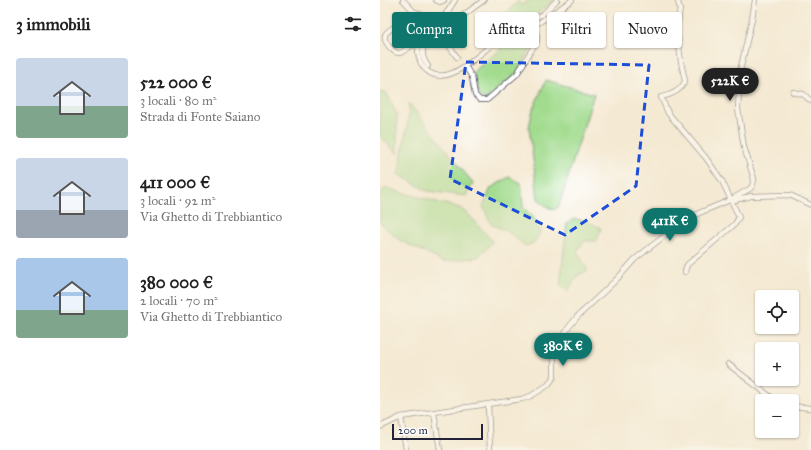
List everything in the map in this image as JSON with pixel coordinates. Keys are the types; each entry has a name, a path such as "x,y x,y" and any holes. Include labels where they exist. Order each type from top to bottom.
{"street":[{"path":"403,0 413,10 418,12"},
{"path":"436,0 440,2 444,0"},
{"path":"447,12 455,0"},
{"path":"467,13 484,0"},
{"path":"539,16 557,0"},
{"path":"539,23 572,0"},
{"path":"380,426 401,418 488,405 531,396 548,385 554,377 554,354 569,327 635,259 677,226 699,213 730,200 751,188 754,179 744,147 738,109 740,71 755,0"},
{"path":"678,2 680,9 677,29 685,81 680,89 662,97 668,113 706,158 722,181 730,200 738,213 738,221 688,264 685,272"},
{"path":"392,28 387,32 384,38 393,51 402,52 408,48"},
{"path":"419,48 419,58 425,69 431,73 445,75 465,66 487,48"},
{"path":"423,48 423,57 428,66"},
{"path":"450,48 457,58"},
{"path":"465,66 472,77 475,95 480,100 487,100 517,74 533,48"},
{"path":"793,92 803,94 811,101"},
{"path":"730,200 751,196 790,195 811,205"},
{"path":"728,364 767,394"},
{"path":"488,405 490,450"},
{"path":"799,407 811,408"},
{"path":"434,413 440,450"},
{"path":"401,418 406,450"}],"highlighted area":[{"path":"466,62 649,65 636,186 565,235 450,179"}],"green space":[{"path":"528,0 555,0 539,12 507,12 518,1 522,5"},
{"path":"531,48 517,73 486,99 482,99 479,96 473,72 501,49"},
{"path":"546,80 594,94 559,206 554,210 546,206 538,199 529,127 533,109"},
{"path":"380,91 386,92 397,115 397,154 380,136"},
{"path":"409,103 473,183 466,196 427,191 398,174 408,121"},
{"path":"509,177 521,183 523,207 534,218 540,233 534,243 525,246 510,233 491,224 483,206 491,188"},
{"path":"385,188 460,208 470,216 493,242 478,257 444,262 399,240 380,223 380,194"},
{"path":"575,219 586,221 601,228 597,241 584,241 577,252 588,270 576,277 568,292 560,285 567,223"}]}
